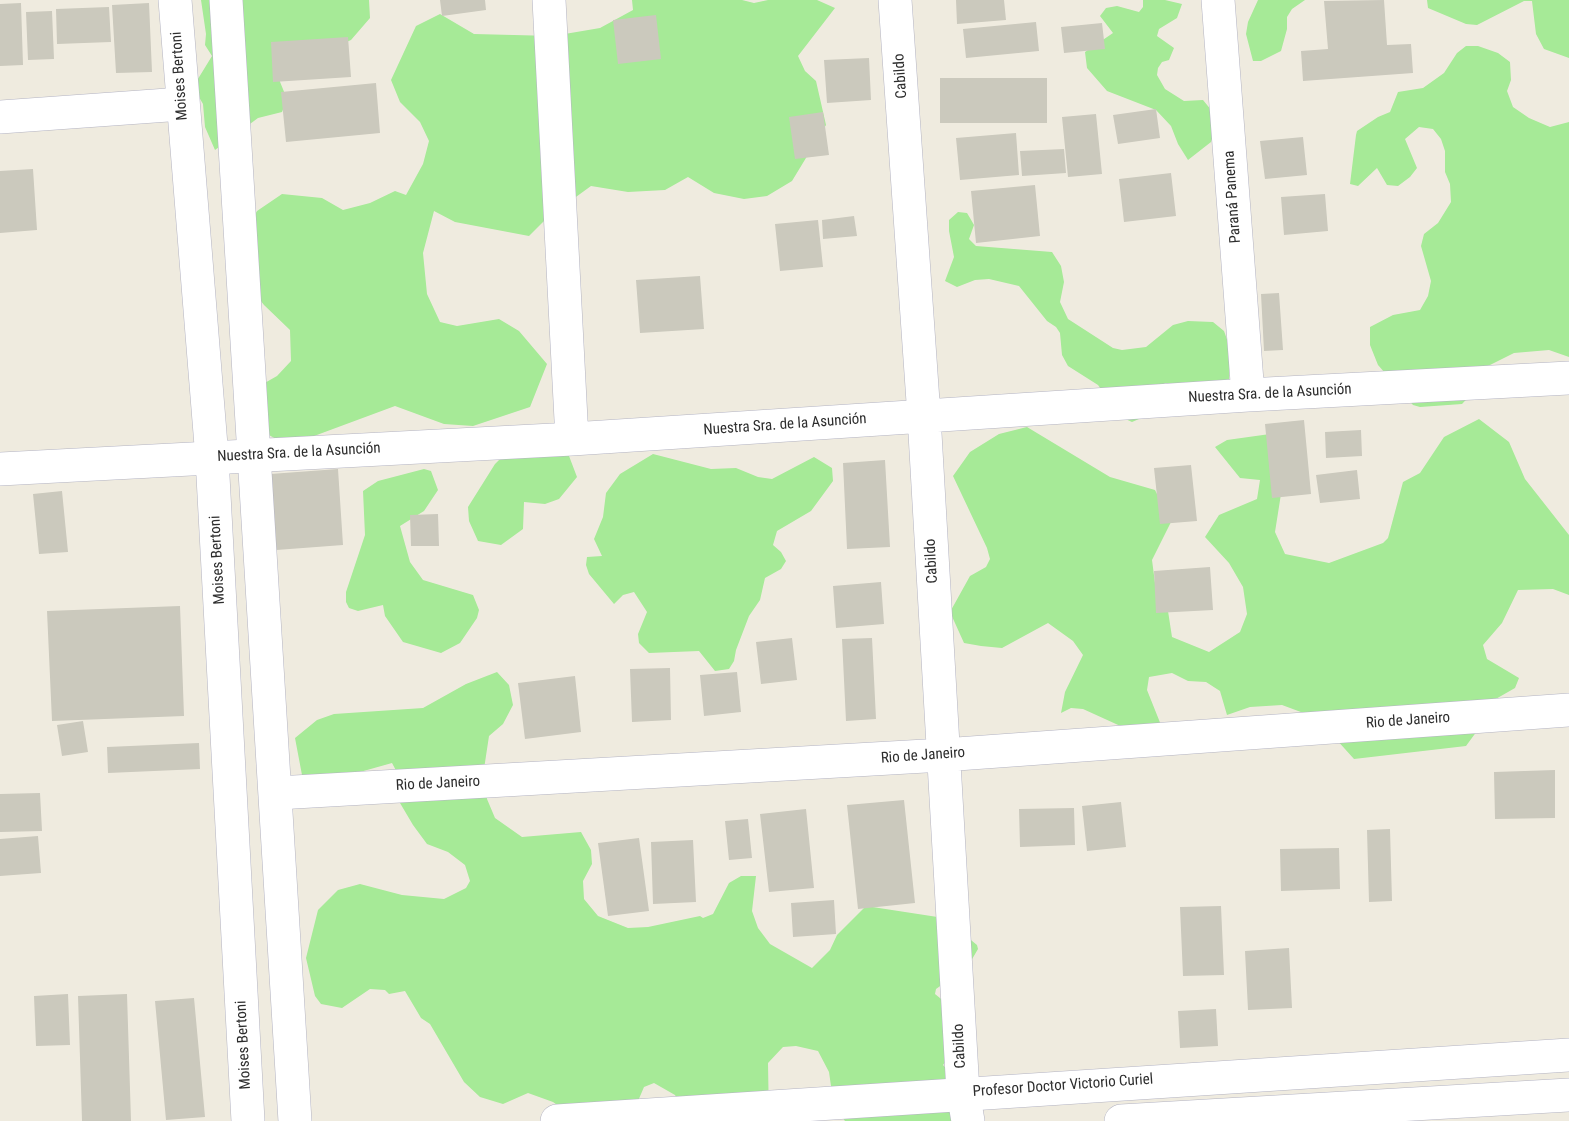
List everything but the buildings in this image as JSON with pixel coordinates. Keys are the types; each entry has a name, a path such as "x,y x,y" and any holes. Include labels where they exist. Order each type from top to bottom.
{"street":[{"name":"Moises Bertoni","path":"175,0 212,458 248,1121"},
{"path":"226,0 277,793 295,1121"},
{"path":"549,0 572,439"},
{"name":"Cabildo","path":"895,0 924,416 965,1107"},
{"name":"Paraná Panema","path":"1218,0 1248,395"},
{"path":"0,117 182,104"},
{"name":"Nuestra Sra. de la Asunción","path":"0,469 572,439 1248,395 1569,378"},
{"name":"Rio de Janeiro","path":"277,793 943,755 1569,710"},
{"name":"Profesor Doctor Victorio Curiel","path":"557,1121 965,1107 1569,1055"},
{"path":"1121,1121 1569,1095"}],"green space":[{"path":"201,0 369,0 370,18 351,40 276,72 287,99 282,112 258,118 215,150 205,127 203,104 193,87 212,56 205,45 206,34"},
{"path":"632,0 742,0 754,3 768,0 817,0 835,8 798,56 805,71 816,81 826,125 792,181 767,196 744,199 714,193 688,177 665,190 628,192 591,186 547,218 529,236 455,222 434,211 423,253 427,294 440,322 457,326 499,319 519,331 547,364 530,407 473,426 444,424 395,406 306,439 282,442 265,433 247,393 277,376 291,361 290,330 264,305 245,281 251,222 257,211 282,194 322,198 343,210 370,203 395,191 406,195 423,164 429,141 420,122 400,102 391,80 416,26 440,14 474,34 553,36 600,28 633,10"},
{"path":"1143,0 1165,0 1182,4 1177,18 1159,29 1157,36 1174,48 1169,60 1162,62 1158,68 1157,75 1165,89 1184,101 1203,100 1212,111 1214,132 1211,142 1188,160 1171,126 1156,110 1107,91 1087,68 1085,52 1113,33 1100,16 1106,8 1117,6 1139,12 1143,7"},
{"path":"1258,0 1305,0 1292,9 1287,17 1287,29 1281,51 1261,61 1253,61 1246,34 1248,22"},
{"path":"1427,0 1569,0 1569,58 1544,49 1536,34 1532,1 1524,1 1477,25 1466,24 1428,8"},
{"path":"1466,46 1478,46 1498,53 1510,62 1511,80 1507,91 1513,107 1529,118 1550,127 1569,122 1569,357 1549,350 1514,353 1488,366 1480,385 1462,404 1420,407 1413,405 1378,365 1370,345 1370,327 1393,315 1420,310 1428,296 1431,281 1421,246 1424,234 1438,223 1451,202 1450,184 1445,172 1445,151 1441,139 1433,129 1419,127 1405,139 1417,168 1410,177 1398,186 1387,185 1377,168 1358,186 1350,184 1356,135 1357,131 1390,112 1398,92 1423,88 1444,73 1457,53"},
{"path":"958,212 967,213 974,225 969,239 976,246 1052,252 1061,266 1064,282 1060,302 1068,319 1113,348 1122,350 1146,347 1173,325 1188,321 1213,322 1224,331 1230,348 1229,384 1175,386 1165,383 1139,419 1132,422 1121,417 1098,385 1068,366 1062,355 1060,333 1047,321 1019,286 989,279 975,280 957,287 945,281 954,257 949,220"},
{"path":"1479,419 1509,442 1525,479 1569,535 1569,595 1553,589 1518,590 1502,623 1483,645 1487,659 1519,678 1515,688 1487,704 1477,731 1466,746 1354,759 1317,718 1282,705 1250,707 1227,715 1220,691 1206,682 1188,681 1172,673 1149,677 1147,690 1161,725 1149,739 1083,709 1071,708 1061,713 1065,692 1083,655 1073,641 1048,623 1002,648 981,646 964,643 950,612 970,576 986,567 990,559 953,476 970,452 999,434 1027,427 1110,477 1155,490 1171,522 1152,560 1155,583 1168,611 1172,637 1209,652 1240,632 1247,614 1243,587 1229,563 1205,537 1219,515 1257,499 1260,480 1240,478 1215,447 1227,440 1270,434 1281,494 1275,532 1285,554 1329,563 1383,543 1388,538 1403,482 1420,473 1444,437"},
{"path":"566,448 577,477 559,499 545,504 524,502 523,529 501,545 478,541 469,521 468,507 495,464 505,454"},
{"path":"653,454 711,469 736,468 758,477 772,479 814,457 832,468 833,481 811,511 777,531 773,545 786,561 781,569 765,578 760,600 749,616 734,661 729,669 715,671 699,651 649,653 639,643 638,634 647,612 634,592 623,595 614,604 589,574 586,565 587,557 602,556 594,539 603,517 606,493 620,474"},
{"path":"424,469 431,471 438,490 424,511 400,526 410,562 423,580 473,595 479,610 477,618 460,643 441,653 403,642 385,616 383,605 358,611 349,608 346,602 346,592 365,535 363,491 378,481"},
{"path":"497,672 509,685 513,705 503,724 489,736 484,769 487,799 495,818 522,837 581,832 591,850 592,864 583,881 584,899 598,916 628,928 648,927 700,916 703,918 713,914 729,883 741,876 756,876 752,911 758,928 770,944 812,968 830,950 837,935 866,906 944,918 977,945 978,949 968,966 936,989 935,994 951,1007 954,1050 943,1065 956,1079 970,1121 845,1121 834,1107 829,1072 818,1051 796,1046 783,1047 768,1063 769,1121 681,1106 675,1095 654,1083 644,1087 638,1101 570,1114 553,1102 528,1093 503,1104 480,1097 464,1082 430,1024 421,1018 405,991 389,994 385,990 370,989 342,1008 321,1004 315,996 306,958 318,910 338,890 360,884 402,895 444,899 466,888 470,881 465,865 448,852 427,844 413,825 400,803 400,778 392,763 310,786 302,775 295,738 317,720 334,714 423,708 466,684"}]}
